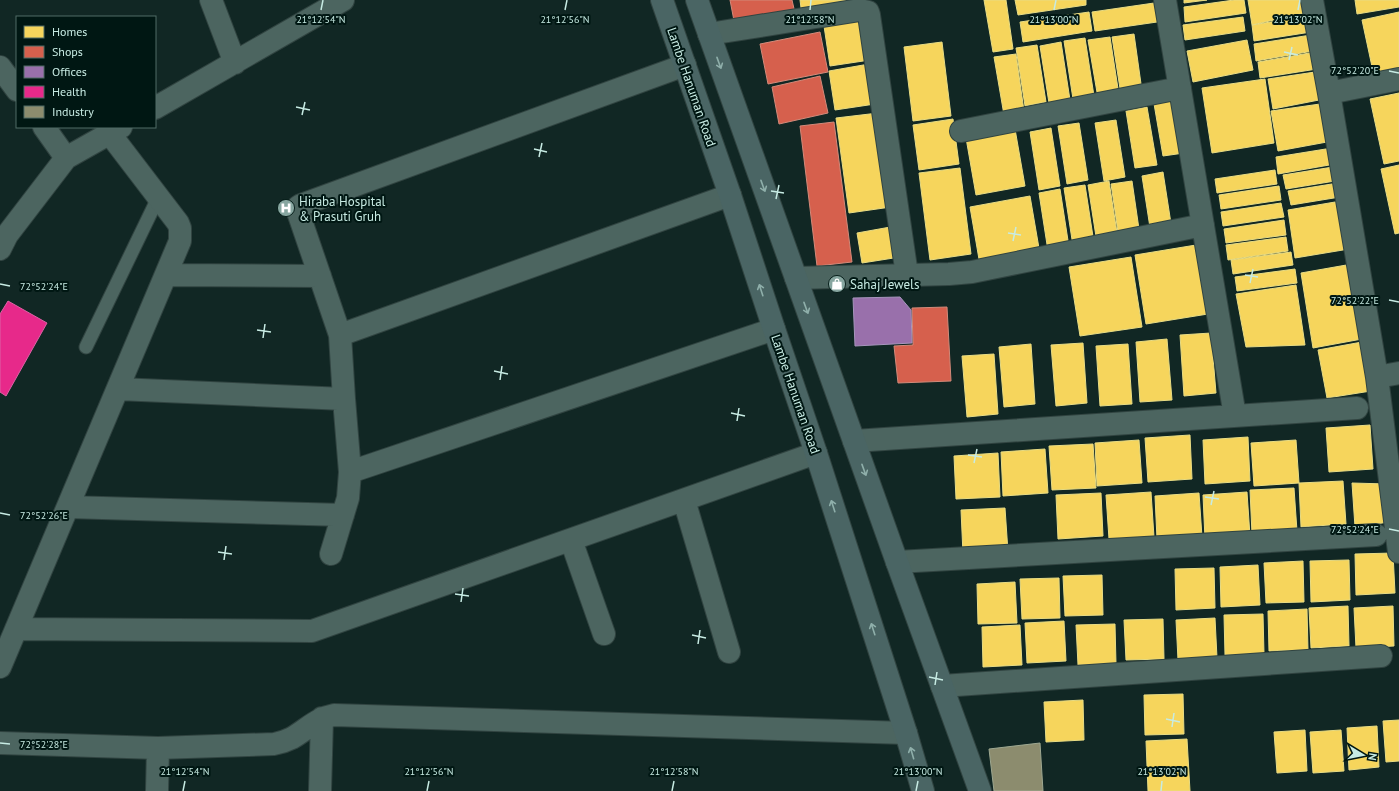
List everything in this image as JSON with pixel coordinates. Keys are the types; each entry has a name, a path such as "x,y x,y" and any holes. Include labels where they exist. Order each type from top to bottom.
{"street":[{"path":"211,0 235,63"},
{"path":"156,107 343,0"},
{"name":"Lambe Hanuman Road","path":"662,0 730,195 816,453 906,733 923,791"},
{"path":"697,0 896,562 980,791"},
{"path":"1165,0 1236,416"},
{"path":"1312,0 1377,377 1399,552"},
{"path":"709,34 860,10 868,12 907,275"},
{"path":"331,554 348,498 350,472 340,336 298,212 298,207 685,65"},
{"path":"0,66 16,89"},
{"path":"1329,93 1399,79"},
{"path":"961,131 1180,88"},
{"path":"45,128 66,158"},
{"path":"0,667 166,275 180,241 181,234 178,223 158,198 117,129 66,158 2,238"},
{"path":"340,336 730,195"},
{"path":"796,278 949,274 972,272 1203,225"},
{"path":"166,275 320,276"},
{"path":"350,472 774,328"},
{"path":"1377,377 1399,373"},
{"path":"118,389 344,399"},
{"path":"854,441 1357,408"},
{"path":"16,629 312,631 816,453"},
{"path":"684,500 729,652"},
{"path":"68,507 343,515"},
{"path":"896,562 1376,535"},
{"path":"571,540 604,634"},
{"path":"942,686 1381,656"},
{"path":"0,743 158,748 274,744 284,742 322,718 334,715 906,733"},
{"path":"320,791 322,718"},
{"path":"157,791 158,748"}],"lane":[{"path":"86,347 158,198"}],"building: Homes":[{"path":"800,0 851,0 801,8"},
{"path":"984,0 1006,0 1013,49 993,52"},
{"path":"1015,0 1086,0 1086,5 1018,15"},
{"path":"1184,0 1207,0 1184,3"},
{"path":"1244,0 1246,13 1185,22 1184,7"},
{"path":"1248,0 1306,0 1309,12 1252,25"},
{"path":"1355,0 1399,0 1399,7 1357,14"},
{"path":"1161,2 1164,21 1095,31 1092,12"},
{"path":"1089,12 1092,31 1023,42 1020,22"},
{"path":"1399,12 1399,71 1374,76 1362,20"},
{"path":"1308,16 1311,32 1254,41 1252,25"},
{"path":"1243,17 1245,31 1185,40 1183,25"},
{"path":"864,20 870,60 830,66 824,26"},
{"path":"1134,34 1142,91 1121,95 1112,37"},
{"path":"1311,35 1313,51 1256,61 1254,44"},
{"path":"1110,37 1119,95 1098,98 1088,40"},
{"path":"1085,38 1094,96 1073,99 1064,41"},
{"path":"1247,40 1253,70 1193,82 1187,51"},
{"path":"942,42 951,116 913,121 904,47"},
{"path":"1061,42 1070,100 1049,103 1040,46"},
{"path":"1037,45 1046,102 1025,106 1016,48"},
{"path":"1315,52 1317,69 1260,78 1258,62"},
{"path":"1016,54 1024,111 1004,115 994,57"},
{"path":"869,64 875,104 835,110 829,71"},
{"path":"1315,72 1319,100 1273,109 1268,79"},
{"path":"1265,79 1274,143 1212,153 1202,88"},
{"path":"1399,93 1399,161 1384,164 1370,99"},
{"path":"1175,95 1184,153 1163,156 1153,98"},
{"path":"1320,104 1327,142 1278,151 1271,111"},
{"path":"1147,107 1157,165 1135,168 1126,111"},
{"path":"878,113 891,207 849,213 836,118"},
{"path":"953,119 959,164 919,170 913,125"},
{"path":"1116,120 1125,177 1104,181 1095,123"},
{"path":"1079,123 1088,180 1067,184 1058,126"},
{"path":"1051,128 1060,186 1039,190 1030,132"},
{"path":"1015,129 1025,186 976,195 966,138"},
{"path":"1332,148 1335,164 1278,174 1276,157"},
{"path":"1399,165 1399,233 1395,234 1381,169"},
{"path":"1333,167 1335,181 1286,189 1283,175"},
{"path":"960,168 971,254 930,260 919,173"},
{"path":"1275,170 1277,184 1217,193 1215,179"},
{"path":"1163,172 1172,230 1151,234 1142,176"},
{"path":"1109,181 1118,239 1097,243 1088,185"},
{"path":"1132,181 1140,236 1119,239 1111,184"},
{"path":"1338,183 1340,197 1291,205 1288,191"},
{"path":"1085,185 1094,243 1073,246 1064,188"},
{"path":"1279,186 1281,200 1221,209 1219,195"},
{"path":"1060,189 1069,247 1048,251 1039,193"},
{"path":"1030,196 1040,254 980,265 970,207"},
{"path":"1341,201 1349,249 1295,258 1288,210"},
{"path":"1281,203 1284,217 1223,226 1221,212"},
{"path":"1284,220 1286,235 1226,243 1224,229"},
{"path":"896,226 900,257 862,263 857,233"},
{"path":"1286,237 1288,251 1228,260 1226,245"},
{"path":"1196,245 1208,314 1146,324 1135,255"},
{"path":"1291,252 1293,265 1233,274 1231,260"},
{"path":"1131,257 1142,327 1080,336 1069,267"},
{"path":"1352,264 1362,339 1313,348 1301,273"},
{"path":"1295,269 1297,283 1237,291 1235,277"},
{"path":"1296,285 1305,345 1246,347 1236,294"},
{"path":"1211,333 1216,393 1184,396 1180,335"},
{"path":"1167,339 1172,400 1140,402 1136,342"},
{"path":"1362,342 1371,391 1327,398 1318,350"},
{"path":"1083,343 1087,403 1056,406 1051,345"},
{"path":"1031,344 1035,404 1004,407 999,347"},
{"path":"1128,344 1132,404 1100,406 1096,346"},
{"path":"994,354 998,414 967,417 962,356"},
{"path":"1370,425 1373,469 1329,472 1326,428"},
{"path":"1190,435 1192,479 1148,482 1145,438"},
{"path":"1248,437 1250,481 1205,484 1203,440"},
{"path":"1139,440 1142,483 1097,486 1095,443"},
{"path":"1296,440 1299,483 1254,486 1251,443"},
{"path":"1093,444 1096,488 1052,490 1049,446"},
{"path":"1045,449 1048,493 1003,496 1001,452"},
{"path":"998,453 1000,497 956,499 954,456"},
{"path":"1343,481 1346,524 1301,527 1299,483"},
{"path":"1352,483 1387,484 1389,522 1355,527"},
{"path":"1294,488 1297,531 1252,534 1250,490"},
{"path":"1151,492 1154,537 1109,539 1106,495"},
{"path":"1247,492 1250,536 1205,539 1203,495"},
{"path":"1101,493 1103,536 1058,539 1056,495"},
{"path":"1199,493 1202,537 1157,539 1155,496"},
{"path":"1005,508 1008,552 963,554 961,510"},
{"path":"1393,553 1395,593 1356,595 1355,554"},
{"path":"1349,560 1350,600 1311,602 1310,561"},
{"path":"1303,561 1304,602 1266,603 1264,563"},
{"path":"1258,565 1260,605 1221,607 1220,567"},
{"path":"1214,568 1215,608 1176,610 1175,569"},
{"path":"1102,575 1103,615 1065,616 1063,576"},
{"path":"1059,578 1060,618 1022,619 1020,579"},
{"path":"1015,582 1017,623 978,624 977,584"},
{"path":"1348,606 1349,646 1311,648 1309,608"},
{"path":"1393,606 1394,646 1356,648 1354,608"},
{"path":"1307,609 1308,650 1269,651 1268,611"},
{"path":"1263,614 1264,654 1225,655 1224,615"},
{"path":"1215,618 1217,658 1178,660 1176,620"},
{"path":"1163,619 1164,659 1126,660 1124,620"},
{"path":"1064,621 1066,661 1027,663 1025,623"},
{"path":"1115,624 1116,664 1078,665 1076,625"},
{"path":"1020,625 1022,665 983,667 982,627"},
{"path":"1183,694 1184,734 1145,735 1144,695"},
{"path":"1083,700 1084,740 1046,742 1044,702"},
{"path":"1399,720 1399,761 1386,762 1383,721"},
{"path":"1377,726 1379,767 1349,770 1347,728"},
{"path":"1305,730 1307,771 1277,773 1274,732"},
{"path":"1341,730 1344,771 1313,773 1310,732"},
{"path":"1187,739 1190,791 1148,791 1146,741"}],"building: Shops":[{"path":"730,0 792,0 795,13 735,26"},
{"path":"820,32 828,72 768,84 760,44"},
{"path":"820,76 828,113 779,124 772,87"},
{"path":"834,122 852,262 817,266 800,126"},
{"path":"947,307 951,381 898,383 894,346 913,345 912,308"}],"building: Offices":[{"path":"900,297 911,310 912,343 855,346 853,298"}],"building: Health":[{"path":"8,301 47,323 6,396 0,392 0,314"}],"building: Industry":[{"path":"1040,743 1043,791 994,791 989,749"}],"place":[{"name":"Hiraba Hospital & Prasuti Gruh","path":"286,208"},
{"name":"Sahaj Jewels","path":"837,284"}]}
